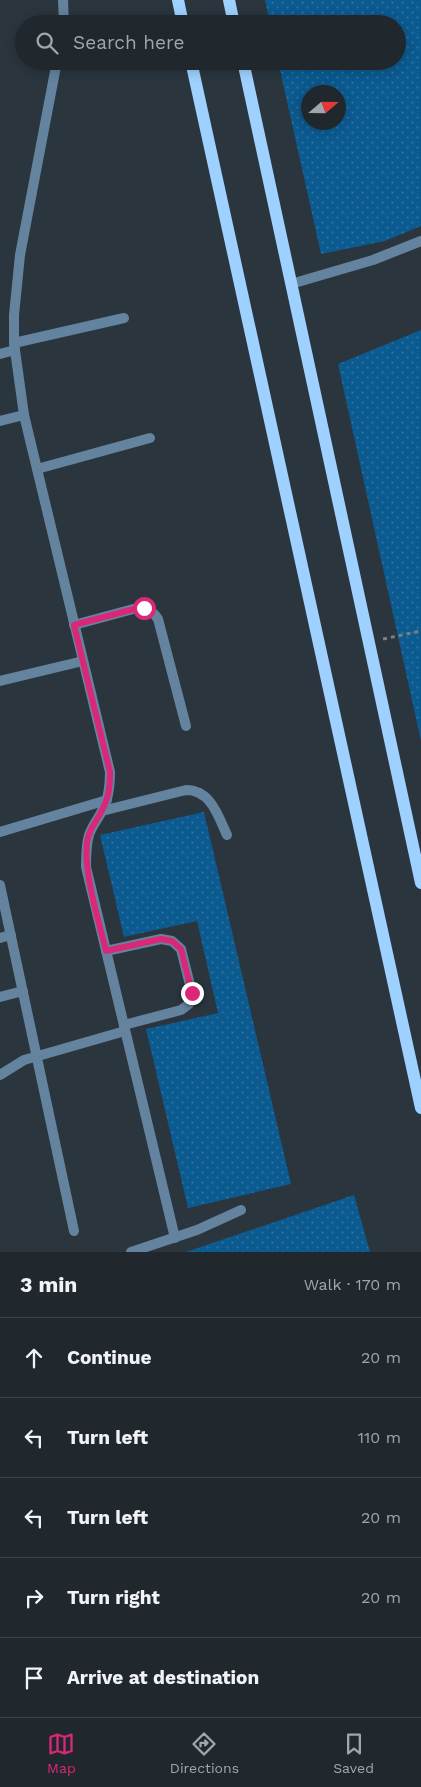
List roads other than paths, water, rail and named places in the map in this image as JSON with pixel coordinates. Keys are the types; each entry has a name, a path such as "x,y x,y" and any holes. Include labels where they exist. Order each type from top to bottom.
{"main road":[{"path":"178,0 181,15"},
{"path":"229,0 232,15"},
{"path":"193,70 421,1108"},
{"path":"245,70 421,883"}],"street":[{"path":"63,0 64,15"},
{"path":"55,70 20,255 14,315 15,347 24,415 110,772 107,800 88,837 86,866 175,1238"},
{"path":"291,284 373,260 421,241"},
{"path":"0,354 15,347 124,318"},
{"path":"0,421 24,415"},
{"path":"37,469 150,438"},
{"path":"74,625 138,608 144,608 155,613 186,726"},
{"path":"0,681 83,661"},
{"path":"102,811 186,790 193,790 200,792 211,803 228,835"},
{"path":"0,832 107,800"},
{"path":"0,885 74,1231"},
{"path":"0,938 11,936"},
{"path":"0,1075 24,1060 180,1010 189,1004 192,993 181,949 172,941 161,939 106,951"},
{"path":"0,997 23,991"},
{"path":"131,1252 160,1248 175,1238 240,1210"}]}
